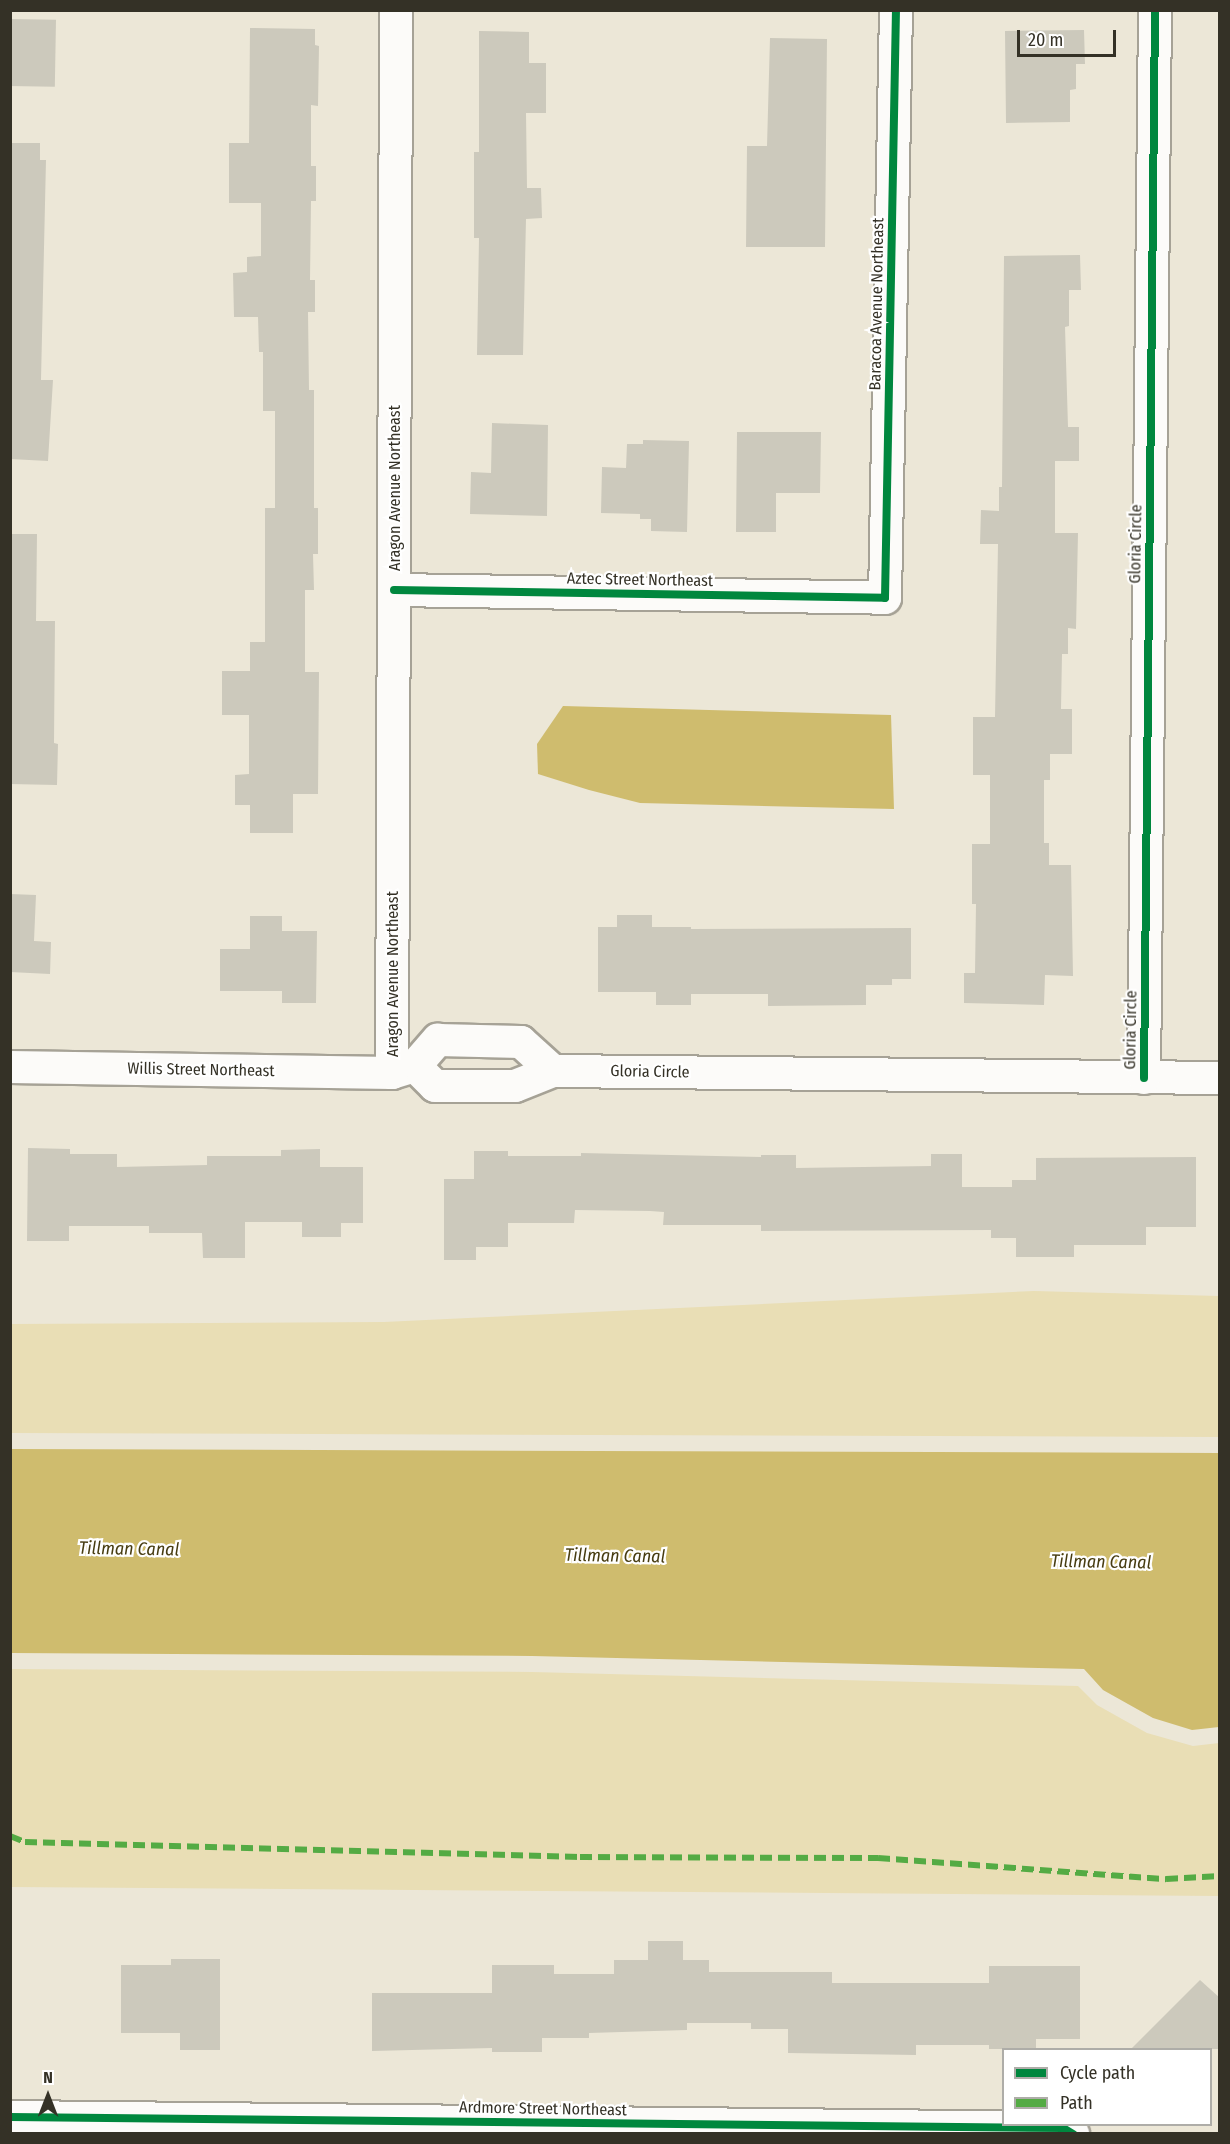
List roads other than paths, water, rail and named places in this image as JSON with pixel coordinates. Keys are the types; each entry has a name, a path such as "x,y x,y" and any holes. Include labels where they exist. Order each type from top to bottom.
{"street":[{"name":"Aragon Avenue Northeast","path":"396,10 394,590 404,1070"},
{"name":"Baracoa Avenue Northeast","path":"885,598 897,10"},
{"name":"Gloria Circle","path":"1144,1078 1155,10"},
{"name":"Aztec Street Northeast","path":"394,590 885,598"},
{"path":"404,1070 438,1040 521,1042 553,1071"},
{"name":"Willis Street Northeast","path":"10,1067 404,1070"},
{"name":"Gloria Circle","path":"404,1070 435,1086 515,1086 553,1071 1220,1078"},
{"name":"Ardmore Street Northeast","path":"10,2117 1063,2128 1073,2133"}],"water":[{"path":"563,706 891,715 894,809 640,803 589,790 538,774 537,744"},
{"name":"Tillman Canal","path":"11,1449 1219,1453 1219,1727 1192,1730 1153,1718 1103,1690 1084,1669 532,1656 11,1653"}]}
